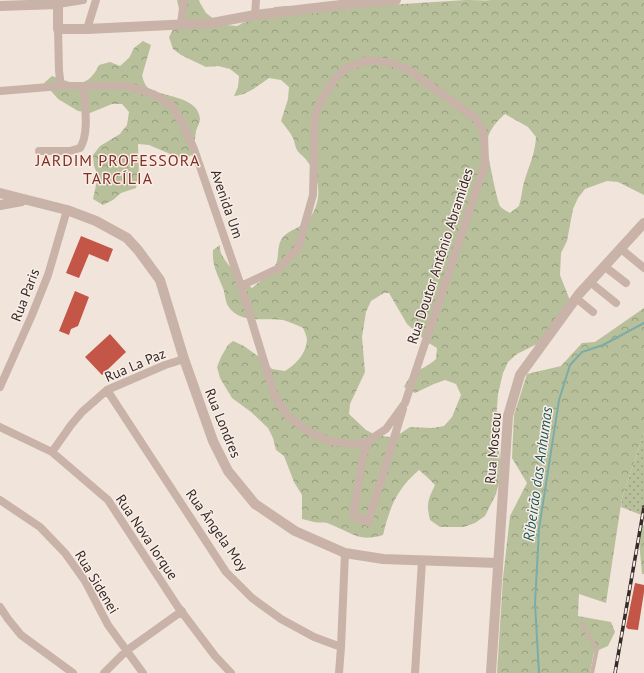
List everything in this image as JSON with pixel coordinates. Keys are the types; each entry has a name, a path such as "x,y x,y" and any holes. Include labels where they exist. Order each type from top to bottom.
{"street":[{"path":"0,6 84,0"},
{"path":"87,29 96,0"},
{"path":"181,24 184,0"},
{"path":"255,15 256,0"},
{"path":"58,29 212,23 319,4 396,0"},
{"path":"58,2 59,71 61,86"},
{"name":"Rua Doutor Antônio Abramides","path":"241,286 279,268 298,248 313,194 316,117 319,104 334,80 346,68 368,60 393,63 412,72 475,118 484,134 485,164 405,403 368,522 353,516 363,456 368,441"},
{"name":"Avenida Um","path":"0,91 61,86 128,86 153,94 172,106 183,124 194,149 252,322"},
{"path":"39,151 70,151 80,148 84,143 84,86"},
{"name":"Rua Londres","path":"0,193 67,210 96,221 126,238 138,250 160,280 184,359 213,441 228,471 255,504 295,531 345,553 383,559 498,563"},
{"path":"0,205 28,200"},
{"name":"Rua Paris","path":"0,387 48,276 67,210"},
{"name":"Rua Moscou","path":"491,673 508,416 520,375 576,298 620,248 642,227"},
{"path":"620,248 644,268"},
{"path":"604,266 626,283"},
{"path":"590,282 616,303"},
{"path":"576,298 593,312"},
{"name":"Rua Doutor Antônio Abramides","path":"252,322 275,397 288,416 308,432 329,441 354,444 368,441 386,429 405,403"},
{"name":"Rua La Paz","path":"52,452 82,412 107,390 165,365 184,359"},
{"name":"Rua Ângela Moy","path":"107,390 226,572 252,598 281,619 314,637 341,646"},
{"name":"Rua Nova Iorque","path":"0,427 52,452 108,500 182,611 215,656 231,673"},
{"name":"Rua Sidenei","path":"0,500 40,527 65,553 85,581 108,625 143,673"},
{"path":"338,673 341,646 345,553"},
{"path":"415,673 422,561"},
{"path":"0,607 21,635 73,673"},
{"path":"104,673 126,651 182,611"}],"lane":[{"path":"582,624 597,649 592,673"}],"green space":[{"path":"177,0 199,0 206,13 215,20 226,25 237,26 275,7 287,6 323,9 466,0 644,0 644,195 618,182 607,181 585,189 578,198 573,209 567,241 561,253 560,275 569,298 569,310 545,340 517,354 508,362 503,373 498,394 496,421 500,461 499,483 496,494 485,516 475,523 464,527 440,527 430,520 428,502 435,485 419,470 411,477 399,492 391,507 383,535 367,538 360,537 327,523 302,519 302,495 294,482 284,456 276,450 273,438 268,428 251,412 232,398 220,378 217,367 228,345 233,341 244,346 263,360 272,369 285,371 297,362 305,350 307,340 306,334 303,328 283,320 246,318 233,312 227,304 223,288 215,269 213,250 220,245 221,253 224,259 252,288 274,268 277,261 278,249 283,237 305,223 313,213 318,198 317,183 312,168 296,149 292,136 281,121 288,99 289,87 281,80 269,78 248,92 234,96 238,87 239,76 230,69 218,66 206,67 181,55 173,49 169,37 181,18","holes":["505,114 528,127 536,137 519,206 510,213 500,206 487,146 491,130","384,293 389,293 407,324 427,342 437,348 436,359 411,376 404,387 415,393 445,380 456,384 461,395 452,417 444,426 432,428 410,427 401,433 389,437 376,435 366,430 349,414 350,404 365,372 362,337 366,312 371,301"]},
{"path":"143,41 151,45 142,76 146,86 154,91 186,101 193,105 198,111 200,120 196,131 192,155 182,159 149,145 138,144 139,177 136,188 121,193 113,200 103,205 93,199 98,176 94,166 93,155 100,146 120,134 127,125 129,112 122,104 112,104 90,113 78,111 58,99 44,83 52,76 73,83 85,82 90,78 99,65 110,62 120,66 129,58 134,48"},
{"path":"644,308 644,433 622,498 606,603 579,594 578,616 611,622 615,632 608,646 594,652 590,673 497,673 503,578 510,516 527,483 512,458 514,415 527,374 561,366 582,343 595,342"},
{"path":"644,433 644,516 621,507 622,498"},
{"path":"644,525 644,574 642,574 638,530"}],"building":[{"path":"81,236 113,249 108,262 89,254 79,278 66,273"},
{"path":"75,291 89,297 78,326 71,329 69,335 59,331"},
{"path":"110,334 126,352 102,375 85,357"},
{"path":"635,583 644,585 638,630 628,629 626,627"}],"waterway":[{"name":"Ribeirão das Anhumas","path":"539,673 535,604 539,529 559,400 570,365 582,352 603,345 644,323"}],"railway":[{"path":"615,673 644,507"}],"district":[{"name":"JARDIM PROFESSORA TARCÍLIA","path":"118,169"}]}
